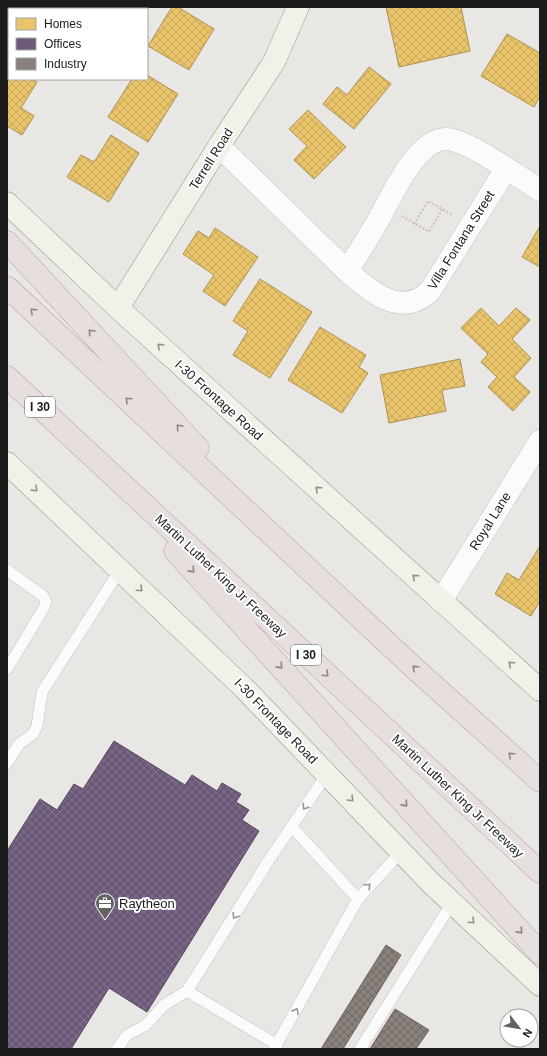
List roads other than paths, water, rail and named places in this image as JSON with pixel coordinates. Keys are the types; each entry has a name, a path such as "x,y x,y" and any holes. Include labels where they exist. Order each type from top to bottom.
{"highway":[{"path":"7,242 330,589"},
{"path":"7,287 330,589 540,781"},
{"name":"Martin Luther King Jr Freeway","path":"7,377 540,872"},
{"path":"72,437 540,953"}],"main road":[{"name":"Terrell Road","path":"118,308 219,146 274,62 298,7"},
{"name":"I-30 Frontage Road","path":"7,203 118,308 540,690"},
{"name":"I-30 Frontage Road","path":"7,463 244,688 401,852 452,903 540,985"}],"street":[{"path":"347,271 386,207 408,166 430,144 442,139 452,140 471,148 540,190"},
{"name":"Villa Fontana Street","path":"219,146 347,271 369,289 388,301 399,304 422,299 430,291 506,169"},
{"name":"Royal Lane","path":"441,601 540,441"}],"lane":[{"path":"7,570 43,596 46,602 44,608 7,669"},
{"path":"7,763 19,744 33,734 37,726 42,692 120,570"},
{"path":"118,1049 127,1035 146,1025 164,1005 187,991 327,774"},
{"path":"292,827 358,899"},
{"path":"187,991 276,1047 358,899 401,852"},
{"path":"360,1049 452,903"}],"place":[{"name":"Raytheon","path":"105,920"}]}
